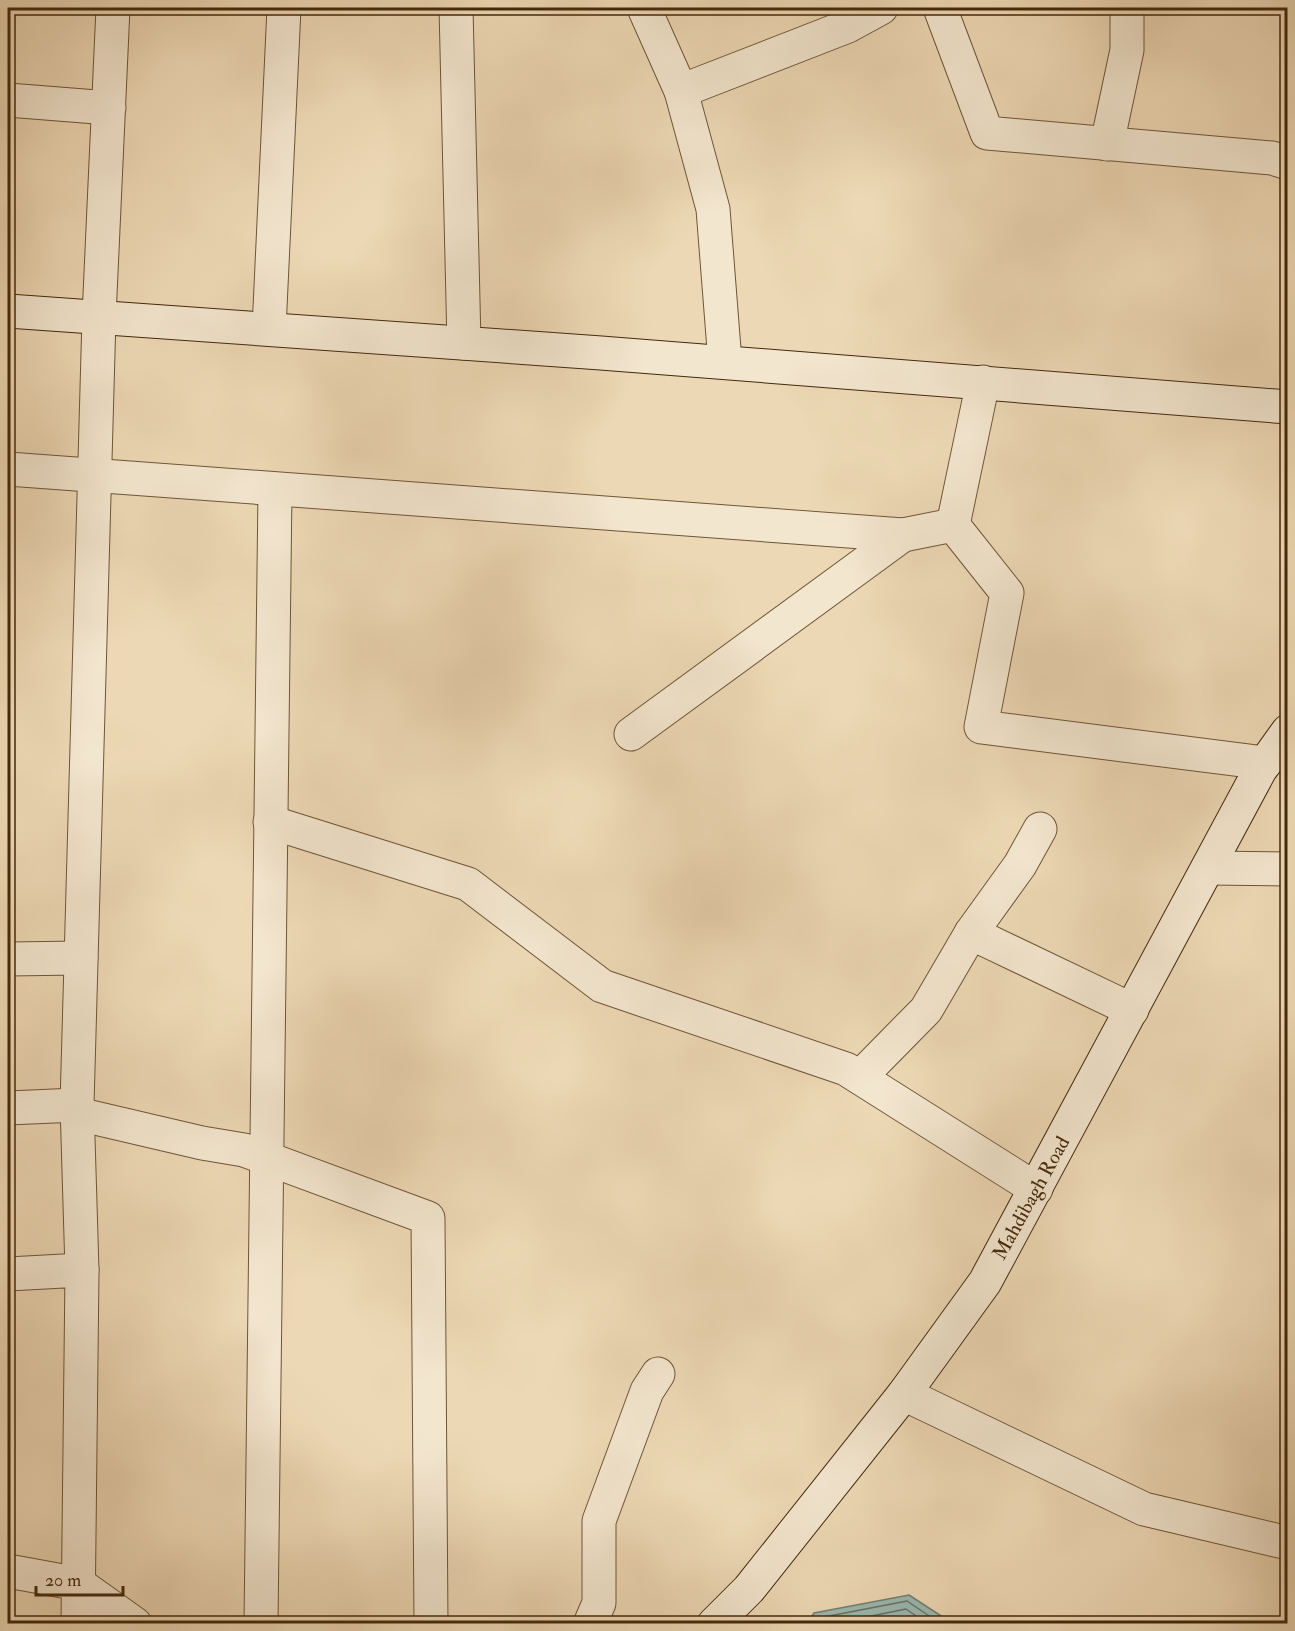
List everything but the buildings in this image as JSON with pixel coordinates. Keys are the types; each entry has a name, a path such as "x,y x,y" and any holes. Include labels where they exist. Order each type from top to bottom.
{"street":[{"path":"78,1623 82,1270 78,1110 81,958 99,317 113,8"},
{"path":"269,329 284,8"},
{"path":"456,8 464,343"},
{"path":"644,8 681,91 713,209 725,362"},
{"path":"681,91 848,26 881,8"},
{"path":"940,8 987,133 1272,158 1287,163"},
{"path":"1107,144 1127,50 1127,8"},
{"path":"8,100 109,108"},
{"path":"8,311 725,362 1287,407"},
{"path":"953,525 983,382"},
{"path":"8,470 903,535 953,525"},
{"path":"261,1623 274,490"},
{"path":"953,525 1007,593 981,727 1265,763"},
{"path":"631,734 903,535"},
{"name":"Mahdibagh Road","path":"714,1623 749,1588 904,1394 985,1282 1265,763 1287,731"},
{"path":"270,822 468,884 602,986 846,1069 1036,1189"},
{"path":"860,1077 926,1010 971,933 1020,865 1040,829"},
{"path":"1208,868 1287,869"},
{"path":"971,933 1132,1010"},
{"path":"8,959 81,958"},
{"path":"8,1108 78,1110 202,1143 244,1150 428,1218 431,1623"},
{"path":"8,1274 82,1270"},
{"path":"590,1623 599,1604 599,1521 647,1391 658,1374"},
{"path":"904,1394 1144,1509 1287,1543"},
{"path":"8,1571 79,1584 135,1623"}],"water":[{"path":"909,1595 952,1623 807,1623 814,1613"}]}
